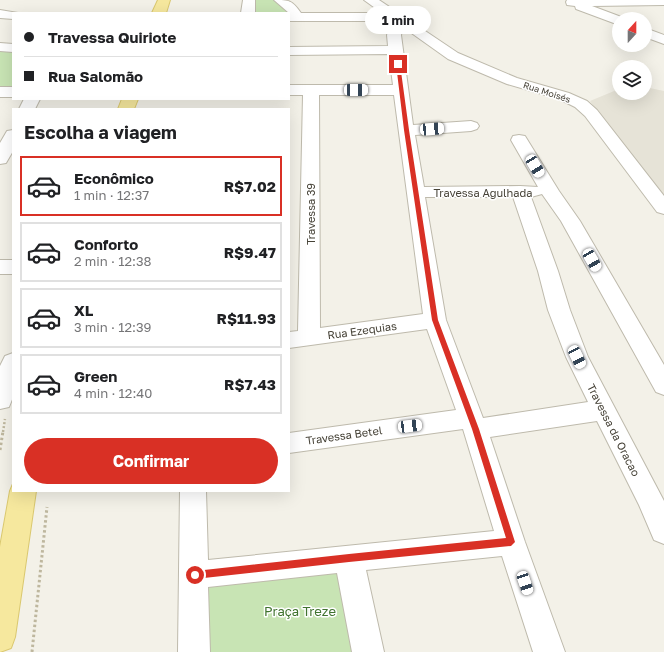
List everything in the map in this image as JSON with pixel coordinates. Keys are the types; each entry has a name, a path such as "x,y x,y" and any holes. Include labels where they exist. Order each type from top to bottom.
{"main road":[{"path":"159,12 164,0"},
{"path":"0,637 35,495"}],"street":[{"path":"0,5 3,0"},
{"path":"248,12 249,0"},
{"path":"280,0 290,6 293,17 398,18 394,35 406,130 435,320 473,424 511,542 549,652"},
{"name":"Rua Moisés","path":"370,0 453,56 512,81 564,96 581,104 591,113 664,208"},
{"path":"569,1 664,1"},
{"path":"569,1 612,18"},
{"path":"0,14 12,14"},
{"path":"652,35 664,40"},
{"path":"0,48 12,48"},
{"path":"290,51 396,50"},
{"path":"290,90 401,90"},
{"name":"Travessa 39","path":"299,338 310,90"},
{"path":"0,92 12,92"},
{"path":"406,130 471,126"},
{"path":"0,159 9,138"},
{"path":"519,140 573,227 664,386"},
{"name":"Travessa Agulhada","path":"416,192 550,192"},
{"name":"Travessa da Oracao","path":"520,192 548,271 559,310 577,357 651,502 664,531"},
{"path":"0,267 12,267"},
{"name":"Rua Ezequias","path":"299,338 435,320"},
{"path":"0,350 12,350"},
{"path":"0,400 12,365"},
{"name":"Travessa Betel","path":"290,443 603,410"},
{"path":"193,492 195,575 194,652"},
{"path":"195,575 511,542"},
{"path":"349,558 368,652"}],"path":[{"path":"32,652 35,495"}],"shaded area":[{"path":"652,88 664,91 664,200 590,101 612,92 612,100 652,100"}],"green space":[{"path":"255,0 275,0 290,12 252,12"},
{"path":"0,50 12,50 12,86 0,86"},
{"name":"Praça Treze","path":"340,564 353,652 209,652 207,581"}],"route":[{"path":"195,575 511,542 475,429 435,320 406,130 398,64"}]}
